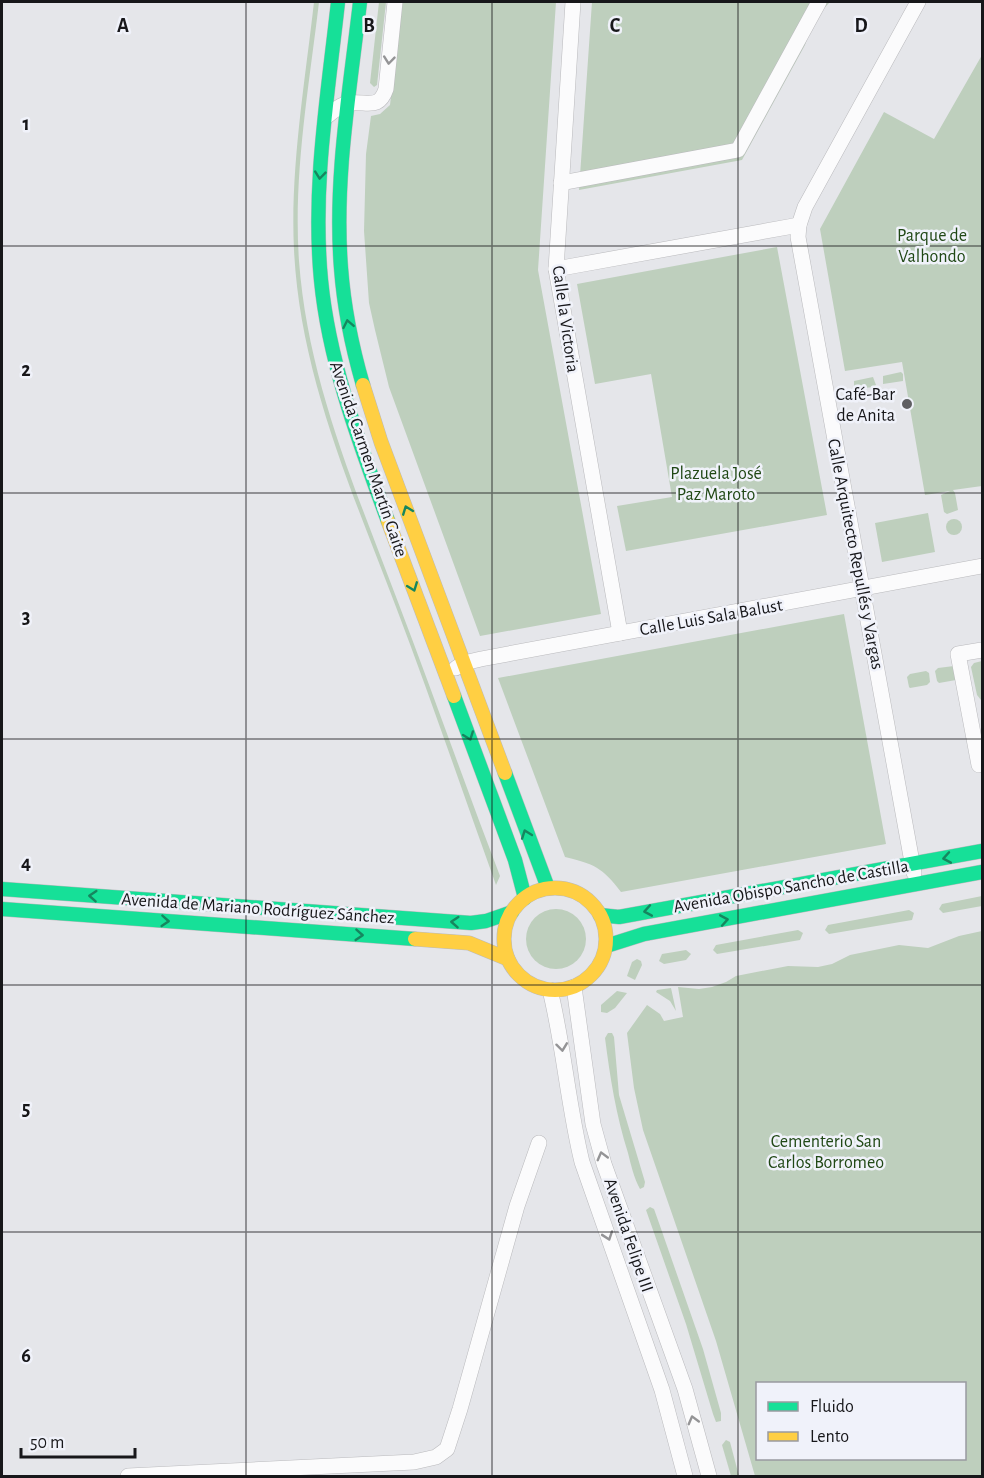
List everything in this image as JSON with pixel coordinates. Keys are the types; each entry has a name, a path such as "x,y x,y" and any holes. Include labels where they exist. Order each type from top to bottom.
{"main road":[{"name":"Avenida Carmen Martín Gaite","path":"338,2 318,189 319,258 332,348 342,392 361,447 519,872 525,898"},
{"name":"Avenida Carmen Martín Gaite","path":"360,2 338,195 341,272 353,346 381,442 548,888"},
{"name":"Avenida Obispo Sancho de Castilla","path":"600,915 619,917 982,851"},
{"name":"Avenida Obispo Sancho de Castilla","path":"606,946 627,938 982,872"},
{"path":"548,888 578,893 591,902 600,915 605,930 606,946 595,971 589,978 574,987 562,990 550,990 529,984 520,977 508,959 504,935 512,912 525,898 548,888"},
{"name":"Avenida de Mariano Rodríguez Sánchez","path":"2,889 471,923 486,921 512,912"},
{"name":"Avenida de Mariano Rodríguez Sánchez","path":"2,909 469,943 508,959"}],"street":[{"path":"326,117 336,108 349,103 376,104 383,98 386,89 395,2"},
{"name":"Calle la Victoria","path":"573,2 556,269 620,633"},
{"path":"561,183 738,150 819,2"},
{"name":"Calle Arquitecto Repullés y Vargas","path":"916,885 798,237 805,207 918,2"},
{"path":"556,269 799,225"},
{"name":"Calle Luis Sala Balust","path":"464,663 982,566"},
{"path":"982,650 958,654 979,765 982,764"},
{"path":"448,681 455,669 464,663"},
{"name":"Avenida Felipe III","path":"574,987 594,1124 604,1164 685,1389 709,1476"},
{"name":"Avenida Felipe III","path":"550,990 559,1027 573,1125 582,1162 662,1390 686,1476"},
{"path":"129,1476 414,1462 436,1457 447,1449 516,1206 539,1143"}],"green space":[{"path":"314,2 319,2 303,131 298,196 299,261 312,350 323,393 351,477 500,876 496,885 422,676 346,476 317,387 306,342 298,296 293,219 299,126"},
{"path":"379,2 386,2 377,85 374,87 370,83"},
{"path":"402,2 556,2 538,270 601,614 480,636 389,387 369,303 364,231 366,154 371,116 380,114 390,105"},
{"path":"592,2 830,2 813,20 805,45 742,160 579,190"},
{"name":"Parque de Valhondo","path":"982,55 982,486 953,490 958,510 947,514 944,512 941,495 950,491 925,495 902,362 845,371 820,229 884,112 934,139"},
{"name":"Plazuela José Paz Maroto","path":"777,247 827,515 626,551 617,506 672,497 651,374 595,384 577,284"},
{"path":"901,372 903,381 883,384 883,376"},
{"path":"873,377 876,385 874,387 854,389 854,381"},
{"path":"928,513 935,552 882,562 875,523"},
{"path":"951,519 957,519 962,527 960,533 951,535 946,530 946,524"},
{"path":"844,614 886,844 621,892 597,868 565,857 498,678"},
{"path":"982,661 981,700 977,695 971,667 974,663"},
{"path":"954,666 956,680 939,683 937,681 935,671 938,668"},
{"path":"926,671 929,673 930,682 927,685 909,687 907,677 910,674"},
{"path":"982,896 982,906 943,913 939,909 942,904"},
{"path":"556,909 573,914 581,922 586,939 581,956 573,964 556,969 539,964 531,956 526,939 531,922 539,914"},
{"path":"909,910 914,913 912,920 829,934 825,930 828,925"},
{"path":"798,930 803,933 800,940 717,954 713,950 716,945"},
{"name":"Cementerio San Carlos Borromeo","path":"982,931 982,1476 755,1476 716,1341 643,1130 634,1088 627,1033 647,1005 660,1014 664,1021 683,1017 678,987 699,989 712,987 736,976 788,966 818,967 832,964 850,955 899,945 928,948 959,936"},
{"path":"686,950 691,954 686,960 664,964 659,961 662,954"},
{"path":"637,959 642,965 635,980 627,976 632,962"},
{"path":"671,988 676,1011 670,1001 656,992"},
{"path":"617,991 627,993 615,1008 607,1013 601,1012 601,1005"},
{"path":"608,1033 612,1033 614,1037 619,1095 645,1182 644,1187 640,1189 624,1139 611,1082 605,1038"},
{"path":"650,1207 654,1209 703,1349 721,1413 721,1421 716,1422 713,1414 686,1324 646,1210"},
{"path":"726,1440 730,1442 739,1476 731,1476 722,1445"}],"traffic: fast":[{"path":"338,2 320,175 318,210 321,280 338,372 356,432 388,521"},
{"path":"360,2 341,168 339,235 346,313 363,385"},
{"path":"454,696 515,860 525,898"},
{"path":"505,773 548,888"},
{"path":"600,915 619,917 982,851"},
{"path":"606,946 644,934 982,872"},
{"path":"2,889 471,923 486,921 512,912"},
{"path":"2,909 415,939"}],"traffic: slow":[{"path":"363,385 381,442 505,773"},
{"path":"388,521 454,696"},
{"path":"555,888 574,892 591,903 602,920 606,939 602,958 591,975 574,986 555,990 536,986 519,975 508,958 504,939 508,920 519,903 536,892 555,888"},
{"path":"415,939 469,943 508,959"}],"place":[{"name":"Café-Bar de Anita","path":"907,404"}]}
